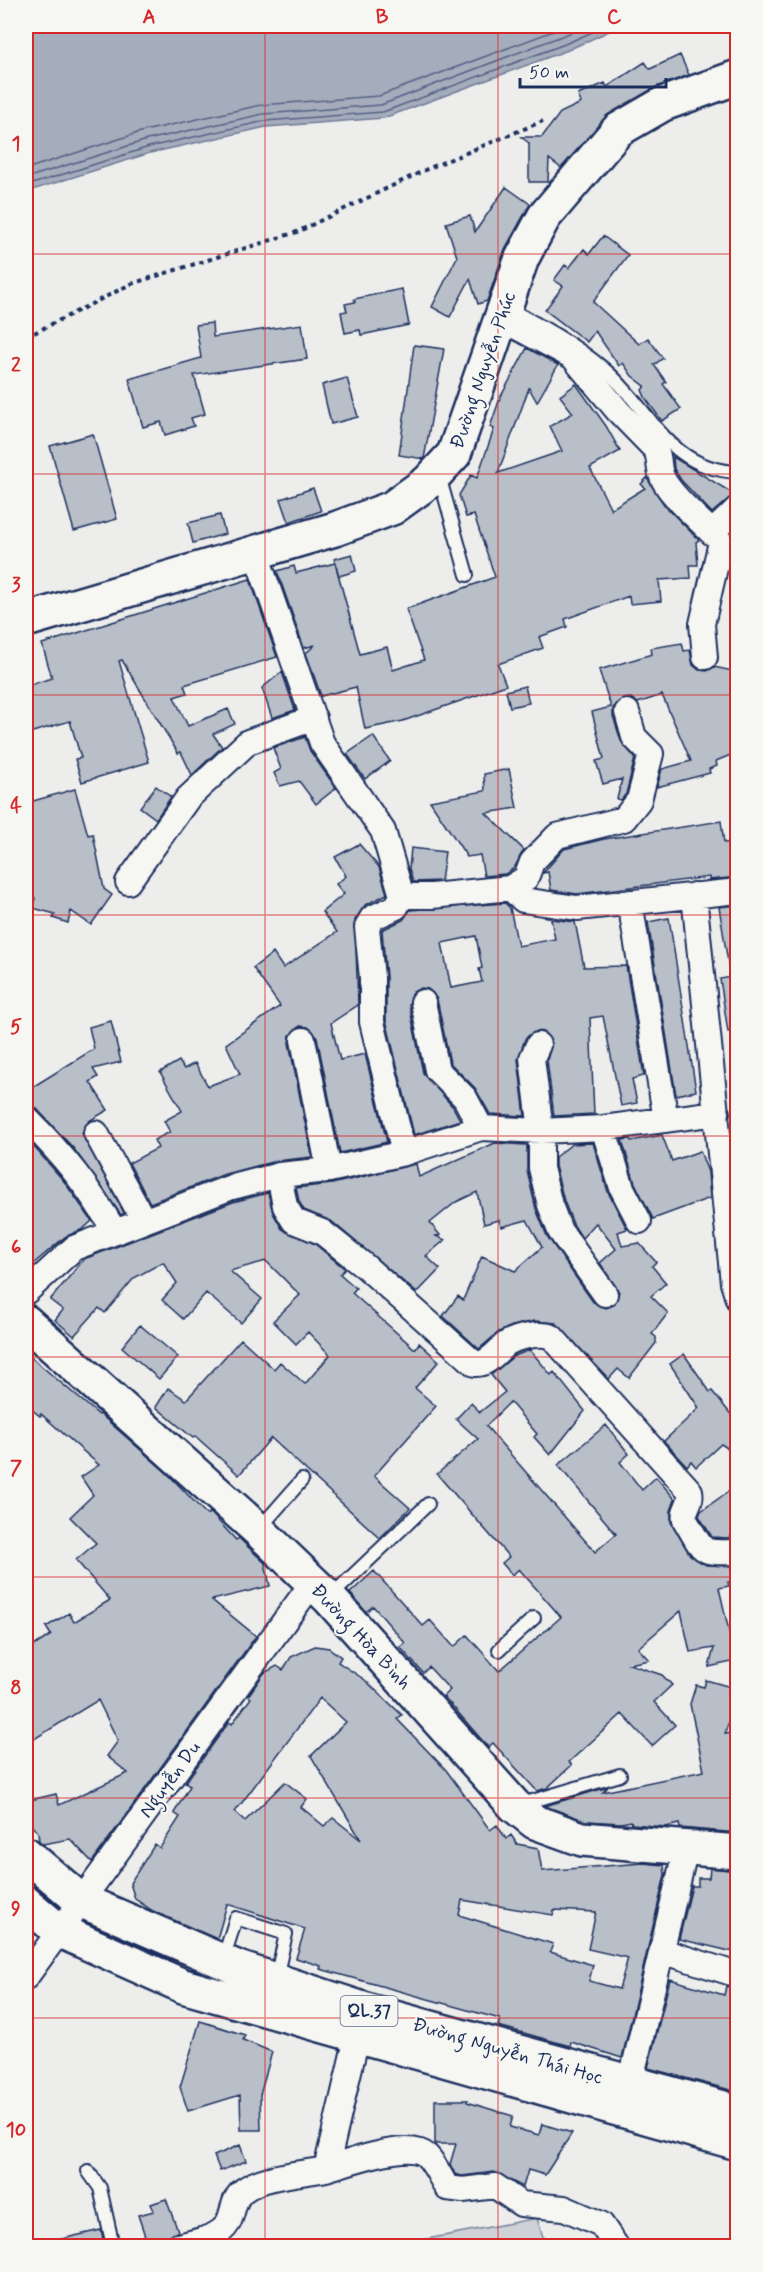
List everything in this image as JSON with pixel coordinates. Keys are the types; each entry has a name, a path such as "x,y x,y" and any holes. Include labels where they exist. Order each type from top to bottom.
{"main road":[{"name":"Đường Nguyễn Phúc","path":"26,620 335,529 392,508 428,483 454,454 522,258 544,217 618,130 663,104 738,77"},
{"name":"Đường Hòa Bình","path":"26,1322 258,1530 321,1590 515,1806 535,1822 582,1839 738,1852"},
{"name":"Đường Nguyễn Thái Học","path":"26,1854 80,1900 222,1961 369,2011 738,2112"},
{"name":"Đường Nguyễn Thái Học","path":"26,1903 58,1930 183,1986 738,2143"}],"street":[{"path":"502,312 573,357 618,411 656,450 661,474 669,488 716,537"},
{"path":"705,657 702,624 716,537 738,508"},
{"path":"255,551 322,743 383,831 402,896 396,907 372,918 367,927 372,978 372,1022 404,1153"},
{"path":"402,896 432,896 510,888 526,878 532,862 556,836 624,819 639,800 651,754 634,737 627,712"},
{"path":"128,882 188,798 248,742 314,718"},
{"path":"510,888 523,900 577,908 738,891"},
{"path":"693,895 732,1272 738,1299"},
{"path":"630,902 666,1120"},
{"path":"423,1002 436,1070 465,1098 482,1128"},
{"path":"303,1040 329,1170"},
{"path":"538,1046 532,1058 541,1131 541,1168 560,1231 605,1294"},
{"path":"26,1292 74,1248 229,1188 279,1174 329,1170 404,1153 482,1128 541,1131 603,1128 717,1113"},
{"path":"26,1118 61,1153 89,1189 115,1232"},
{"path":"603,1128 622,1188 639,1221"},
{"path":"96,1133 144,1221"},
{"path":"279,1174 285,1206 294,1221 322,1232 366,1267 475,1364 484,1363 509,1342 544,1333 552,1337 690,1491 691,1501 683,1515 684,1520 704,1550 710,1553 738,1552"},
{"name":"Nguyễn Du","path":"26,1977 80,1900 321,1590"},
{"path":"630,2084 686,1848"},
{"path":"662,1951 738,1975"},
{"path":"326,2169 357,2037"},
{"path":"177,2247 215,2235 227,2225 234,2204 244,2190 261,2182 326,2169 400,2150 416,2149 427,2156 447,2188 463,2190 495,2186 521,2204 564,2208 601,2224 616,2247"}],"lane":[{"path":"502,312 561,336 606,371 662,437 688,459 719,471 738,472"},
{"path":"438,472 467,575"},
{"path":"716,537 738,564"},
{"path":"258,1530 302,1480"},
{"path":"321,1590 428,1503"},
{"path":"500,1650 534,1618"},
{"path":"515,1806 620,1775"},
{"path":"222,1961 236,1918 286,1934 275,1980"},
{"path":"88,2171 100,2188 113,2247"}],"path":[{"path":"26,337 131,284 297,232 427,169 543,120"}],"shaded area":[{"path":"537,2218 543,2237 563,2246 391,2246"}],"water":[{"path":"26,26 620,26 568,50 384,118 266,127 150,153 26,192"}],"building":[{"path":"680,55 689,75 654,88 609,114 561,168 549,159 548,182 529,182 529,143 521,137 542,137 560,113 581,103 578,95 605,83 607,87 645,62 650,69"},
{"path":"506,187 530,204 505,249 487,301 478,304 470,279 450,317 432,307 457,257 446,223 470,216 475,232"},
{"path":"603,236 628,255 593,302 639,344 648,338 663,358 654,365 666,382 663,384 681,409 662,421 646,399 642,390 645,386 632,376 623,363 619,366 595,331 587,342 545,310 563,286 554,280 565,265 569,268 584,249 589,254"},
{"path":"402,289 409,325 361,335 360,330 345,333 341,312 347,311 345,304 355,302 354,299"},
{"path":"212,323 213,337 302,324 307,359 194,375 205,414 191,418 194,426 165,435 161,422 143,427 129,379 201,358 196,325"},
{"path":"414,345 444,349 424,459 399,455"},
{"path":"527,348 558,365 537,402 529,388 498,473 562,451 550,426 573,413 560,396 576,384 606,426 620,451 590,468 611,509 645,488 641,484 647,478 665,506 699,540 696,542 698,565 690,565 691,578 659,580 661,601 630,604 629,596 565,619 567,627 539,637 543,648 498,664 506,685 403,721 365,729 356,687 321,696 306,653 315,645 304,648 277,571 294,566 296,573 335,563 360,654 387,647 393,670 424,660 406,609 495,577 474,515 466,517 459,495 471,475 477,478 494,429 490,427 500,398"},
{"path":"347,378 358,417 331,424 322,385"},
{"path":"93,434 117,519 74,531 50,446"},
{"path":"673,457 734,494 712,513 681,480 674,469"},
{"path":"313,488 321,511 289,522 281,499"},
{"path":"220,515 225,534 193,543 188,523"},
{"path":"352,554 356,571 339,576 334,559"},
{"path":"250,579 277,657 184,685 187,693 174,697 188,726 228,709 235,724 213,734 222,747 192,775 181,752 178,753 122,660 119,661 149,762 82,782 75,759 81,758 70,721 26,734 26,686 52,678 42,644"},
{"path":"682,643 684,651 690,650 693,665 699,670 707,671 714,667 738,672 738,752 716,761 717,766 709,769 710,773 657,787 662,769 691,761 662,695 638,703 631,698 623,699 613,708 613,716 621,741 635,758 626,794 621,800 617,799 622,779 603,784 596,761 604,759 592,712 611,707 599,670 652,654 651,648"},
{"path":"282,672 295,710 272,718 262,688"},
{"path":"525,686 529,703 510,707 506,691"},
{"path":"373,736 390,761 365,779 347,754"},
{"path":"305,737 310,751 336,788 316,804 299,781 280,786 274,773 281,769 273,748"},
{"path":"509,769 517,808 486,813 524,850 514,868 505,874 484,876 480,855 467,857 430,801 485,791 484,774"},
{"path":"156,786 171,797 156,819 140,807"},
{"path":"75,789 88,835 93,834 104,889 112,895 91,925 71,911 68,923 53,918 55,914 33,908 35,898 26,896 26,803"},
{"path":"721,821 724,843 738,842 738,877 709,880 709,877 577,894 551,890 548,872 543,873 564,849 604,839"},
{"path":"359,844 379,867 387,894 365,905 355,920 358,1005 331,1023 340,1060 365,1054 387,1142 340,1153 317,1037 308,1027 300,1026 290,1035 289,1043 312,1157 276,1161 225,1174 150,1203 129,1163 158,1148 154,1140 170,1132 164,1121 182,1111 160,1072 179,1061 184,1069 195,1063 208,1086 240,1074 226,1044 280,1006 253,968 273,953 283,968 337,932 322,912 344,894 336,884 346,876 335,857"},
{"path":"411,848 445,852 441,881 413,882 409,869"},
{"path":"505,903 510,908 518,946 555,939 551,919 575,922 584,967 626,966 644,1076 632,1079 637,1103 621,1106 603,1016 590,1018 594,1114 554,1116 547,1060 552,1043 544,1032 537,1031 525,1039 518,1059 525,1116 490,1114 475,1088 450,1063 437,999 428,989 421,988 413,992 409,1004 423,1073 453,1107 460,1120 414,1135 386,1020 386,977 382,930 403,920 410,910","holes":["476,936 482,968 479,969 482,982 451,988 442,943"]},
{"path":"738,905 738,968 729,969 719,907"},
{"path":"669,918 696,1091 676,1095 648,922"},
{"path":"738,976 738,1031 728,1032 720,979"},
{"path":"111,1021 121,1062 93,1069 98,1077 90,1082 108,1110 89,1121 82,1133 124,1213 121,1215 74,1149 36,1108 26,1104 26,1091 94,1049 89,1027"},
{"path":"662,1135 672,1161 700,1151 708,1172 710,1198 653,1219 635,1183 622,1140 630,1139 631,1141"},
{"path":"26,1138 63,1180 92,1221 83,1229 65,1237 26,1270"},
{"path":"495,1143 527,1145 527,1171 536,1209 547,1236 593,1302 606,1308 614,1305 619,1292 600,1263 616,1249 596,1223 582,1238 573,1224 564,1201 555,1166 555,1157 572,1144 593,1143 608,1192 627,1229 618,1232 622,1246 639,1243 656,1262 652,1266 666,1283 651,1296 668,1313 652,1334 656,1337 656,1343 629,1378 618,1369 609,1379 556,1323 535,1321 512,1326 499,1332 479,1349 443,1316 458,1296 463,1300 482,1256 515,1271 542,1247 527,1220 501,1227 499,1220 484,1224 477,1192 456,1202 430,1223 440,1235 436,1236 445,1240 426,1256 440,1269 417,1293 331,1221 304,1210 299,1201 296,1188 332,1184 416,1164 419,1177"},
{"path":"268,1193 273,1213 282,1229 315,1244 345,1269 340,1274 356,1288 352,1293 415,1349 419,1343 439,1361 415,1388 436,1406 374,1476 410,1508 380,1538 271,1438 239,1475 195,1436 193,1438 156,1407 168,1388 186,1400 241,1339 274,1369 280,1362 305,1384 330,1355 308,1332 296,1344 273,1321 300,1295 266,1261 230,1271 262,1299 241,1323 206,1293 183,1319 162,1300 177,1283 163,1262 134,1278 105,1313 99,1308 74,1336 55,1320 63,1310 50,1300 84,1259 233,1202"},
{"path":"140,1325 178,1357 159,1379 122,1347"},
{"path":"530,1350 551,1375 554,1372 585,1411 550,1455 534,1437 537,1434 510,1402 486,1426 595,1552 616,1534 558,1465 606,1425 629,1454 620,1462 642,1490 656,1477 675,1499 671,1511 671,1522 690,1555 706,1565 732,1566 736,1580 728,1582 729,1586 719,1588 736,1661 709,1667 714,1648 690,1652 681,1611 638,1648 649,1660 629,1664 662,1675 672,1685 654,1702 675,1725 652,1746 622,1714 569,1762 572,1765 547,1788 537,1791 493,1743 488,1747 443,1696 450,1690 429,1667 423,1673 400,1647 405,1643 373,1606 366,1612 350,1593 374,1571 423,1626 430,1620 454,1647 467,1635 499,1671 561,1617 519,1569 512,1575 502,1563 509,1557 437,1474 478,1439 456,1419 471,1403 480,1412 505,1392 491,1375 514,1356"},
{"path":"26,1353 167,1473 207,1515 210,1512 236,1540 239,1538 265,1563 270,1586 212,1600 256,1636 92,1862 70,1839 43,1844 39,1841 38,1832 26,1821 26,1801 56,1794 59,1805 128,1773 107,1756 118,1741 98,1700 26,1744 26,1651 51,1635 46,1627 69,1613 74,1622 110,1600 76,1560 96,1543 70,1517 93,1495 81,1477 99,1465 41,1414 40,1416 26,1405"},
{"path":"684,1354 710,1392 712,1391 738,1423 738,1455 721,1444 696,1467 691,1461 687,1466 664,1441 699,1408 670,1364"},
{"path":"738,1485 738,1531 728,1538 712,1537 699,1516 701,1511"},
{"path":"315,1646 329,1648 341,1657 338,1662 365,1680 402,1715 397,1719 446,1770 490,1830 497,1825 506,1839 511,1835 517,1844 538,1848 542,1871 643,1863 664,1865 665,1875 622,2058 571,2042 570,2046 498,2026 500,2019 320,1969 321,1966 296,1958 305,1929 227,1904 217,1939 153,1911 135,1899 130,1883 155,1844 160,1848 180,1817 174,1813 190,1786 185,1783 229,1722 232,1724 251,1698 248,1696 264,1673 277,1666 283,1670 291,1657","holes":["320,1698 346,1722 311,1756 361,1840 333,1818 324,1826 301,1807 307,1799 285,1782 245,1821 235,1812","462,1900 553,1915 554,1910 596,1912 588,1949 628,1958 619,1989 589,1981 593,1965 550,1952 553,1944 459,1915"]},
{"path":"706,1680 738,1689 725,1734 738,1732 738,1833 680,1828 679,1824 666,1827 632,1824 631,1821 621,1823 586,1821 545,1806 608,1787 603,1792 704,1771 690,1704 696,1685 704,1687"},
{"path":"710,1868 738,1871 738,1953 679,1939 692,1886 698,1886 698,1878 709,1878"},
{"path":"670,1979 724,1995 726,1986 738,1989 738,2092 648,2068"},
{"path":"200,2021 245,2035 243,2040 272,2052 260,2095 261,2130 241,2130 240,2095 188,2111 180,2087"},
{"path":"435,2100 468,2100 467,2102 513,2116 510,2127 539,2135 542,2124 572,2133 545,2175 528,2170 523,2187 494,2172 462,2176 455,2174 450,2164 456,2144 435,2144"},
{"path":"240,2145 246,2161 220,2171 214,2156"},
{"path":"166,2199 178,2231 165,2240 164,2237 147,2242 138,2215 154,2211 151,2204"},
{"path":"101,2230 105,2247 58,2247 57,2240"}]}
